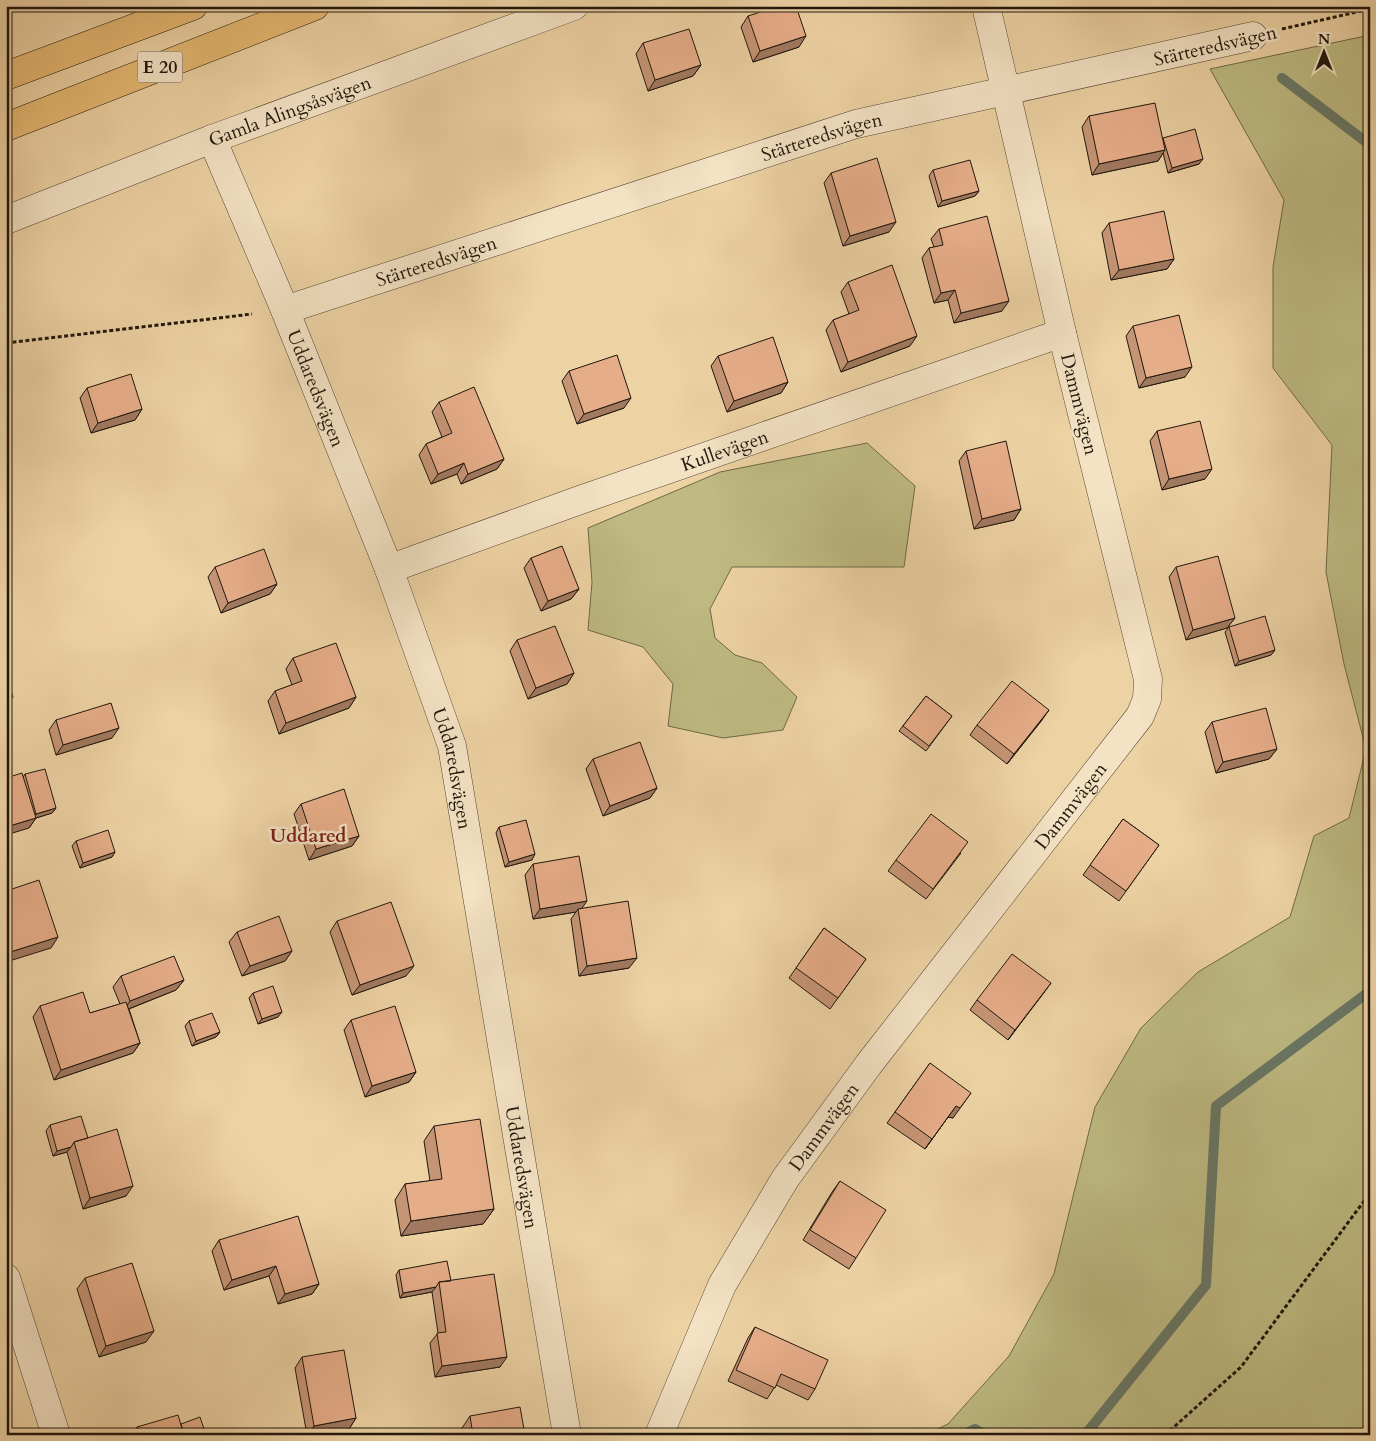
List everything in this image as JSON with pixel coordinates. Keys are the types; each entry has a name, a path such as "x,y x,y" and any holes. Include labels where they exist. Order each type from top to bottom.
{"highway":[{"name":"E 20","path":"6,76 193,6"},
{"name":"E 20","path":"6,127 315,6"}],"street":[{"name":"Gamla Alingsåsvägen","path":"6,220 212,139 574,6"},
{"name":"Dammvägen","path":"659,1435 722,1285 785,1179 869,1064 1140,716 1147,699 1148,679 1062,333 1008,92 986,6"},
{"name":"Stärteredsvägen","path":"285,310 856,124 1008,92 1252,36"},
{"name":"Uddaredsvägen","path":"212,139 285,310 389,569 452,746 567,1435"},
{"name":"Kullevägen","path":"389,569 589,496 1062,333"},
{"path":"6,1278 56,1435"}],"path":[{"name":"Stärteredsvägen","path":"1252,36 1370,9"},
{"path":"6,343 285,310"},
{"path":"1165,1435 1240,1367 1370,1193"}],"shaded area":[{"path":"1370,35 1370,1435 925,1435 948,1424 1009,1356 1054,1274 1095,1107 1141,1028 1198,972 1290,917 1314,836 1349,818 1366,749 1344,664 1326,572 1332,445 1273,368 1273,267 1284,200 1210,69"},
{"path":"867,443 915,486 904,567 732,567 710,609 715,638 735,655 762,663 797,697 783,730 723,738 668,726 673,684 643,647 588,630 592,582 588,528 720,472"}],"building":[{"path":"779,6 796,6 806,36 760,51 748,16"},
{"path":"689,29 701,65 655,80 643,43"},
{"path":"1155,103 1165,150 1099,164 1089,116"},
{"path":"1195,129 1203,159 1172,168 1163,138"},
{"path":"877,158 896,222 850,236 831,173"},
{"path":"970,160 979,191 942,201 933,170"},
{"path":"1164,211 1174,259 1119,270 1109,223"},
{"path":"987,216 1009,301 961,313 955,290 941,293 929,248 943,245 939,229"},
{"path":"892,265 917,336 848,362 833,320 859,310 848,282"},
{"path":"1179,315 1192,367 1146,378 1133,326"},
{"path":"773,337 788,382 734,401 718,356"},
{"path":"617,355 631,398 584,414 569,371"},
{"path":"131,374 142,409 98,423 87,388"},
{"path":"474,387 504,459 468,474 464,463 438,474 426,444 452,433 439,402"},
{"path":"1200,421 1212,469 1169,479 1157,431"},
{"path":"1006,441 1021,509 982,519 966,451"},
{"path":"562,546 579,589 548,601 531,558"},
{"path":"264,549 277,584 228,603 215,567"},
{"path":"1218,556 1235,618 1193,630 1176,567"},
{"path":"1265,616 1275,650 1239,661 1229,627"},
{"path":"555,626 574,673 536,688 517,640"},
{"path":"336,643 356,697 286,723 275,691 302,681 293,658"},
{"path":"6,674 13,697 6,699"},
{"path":"1012,681 1049,710 1014,754 977,725"},
{"path":"926,696 952,716 929,746 903,726"},
{"path":"111,703 119,728 63,745 56,720"},
{"path":"1266,708 1277,749 1223,762 1212,722"},
{"path":"640,742 657,788 610,806 593,759"},
{"path":"45,769 56,808 36,814 25,774"},
{"path":"22,773 36,818 6,827 6,778"},
{"path":"344,789 359,836 316,849 301,804"},
{"path":"931,814 968,842 933,889 896,860"},
{"path":"1123,819 1159,845 1126,891 1090,865"},
{"path":"526,820 535,854 509,862 499,827"},
{"path":"108,830 115,852 83,863 76,841"},
{"path":"579,856 587,901 540,909 533,864"},
{"path":"39,880 58,937 7,953 6,891"},
{"path":"628,901 637,958 587,966 578,909"},
{"path":"391,902 414,966 360,985 337,921"},
{"path":"279,916 292,951 250,966 237,932"},
{"path":"824,928 866,959 838,998 796,968"},
{"path":"1012,954 1051,983 1015,1030 977,1000"},
{"path":"174,956 184,980 130,1001 121,976"},
{"path":"273,986 282,1012 262,1019 253,993"},
{"path":"83,992 90,1013 126,1002 140,1043 61,1070 40,1006"},
{"path":"395,1006 416,1072 372,1086 351,1020"},
{"path":"212,1013 220,1032 196,1041 189,1021"},
{"path":"930,1063 971,1093 960,1108 956,1106 932,1139 895,1112"},
{"path":"81,1116 88,1138 74,1142 71,1147 57,1151 50,1125"},
{"path":"480,1119 494,1209 411,1221 405,1184 442,1179 434,1126"},
{"path":"117,1129 133,1186 90,1198 74,1142"},
{"path":"840,1181 886,1210 856,1258 810,1230"},
{"path":"298,1216 319,1284 285,1294 276,1266 232,1280 219,1240"},
{"path":"447,1261 451,1281 439,1282 436,1287 403,1293 399,1270"},
{"path":"132,1263 154,1331 106,1346 85,1278"},
{"path":"494,1274 507,1357 442,1366 437,1333 446,1332 439,1282"},
{"path":"755,1327 828,1360 815,1389 781,1374 775,1388 736,1370"},
{"path":"344,1350 356,1418 314,1426 302,1357"},
{"path":"520,1407 525,1435 473,1435 470,1416"},
{"path":"178,1415 184,1435 140,1435 137,1427"},
{"path":"200,1417 206,1435 184,1435 181,1424"}],"waterway":[{"path":"1282,78 1370,145"},
{"path":"1085,1435 1206,1285 1216,1106 1370,991"},
{"path":"963,1435 975,1429 985,1435"}],"district":[{"name":"Uddared","path":"308,835"}]}
